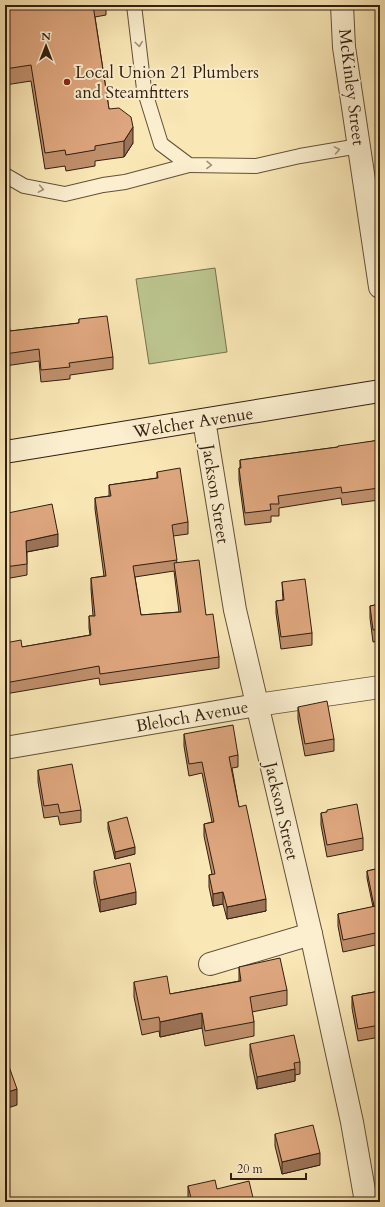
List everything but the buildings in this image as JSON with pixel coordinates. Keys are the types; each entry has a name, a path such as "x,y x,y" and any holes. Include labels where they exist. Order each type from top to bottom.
{"street":[{"name":"McKinley Street","path":"342,5 344,47 380,287"},
{"name":"Welcher Avenue","path":"5,452 380,391"},
{"name":"Jackson Street","path":"204,420 235,610 311,934 352,1122 366,1202"},
{"name":"Bleloch Avenue","path":"5,748 257,705 380,687"},
{"path":"210,964 311,934"}],"lane":[{"path":"134,5 144,89 161,144 189,165"},
{"path":"5,175 24,186 65,194 103,185 125,182 189,165 256,166 300,156 359,146"}],"green space":[{"path":"215,268 227,352 149,364 136,279"}],"place":[{"name":"Local Union 21 Plumbers and Steamfitters","path":"67,82"}]}
